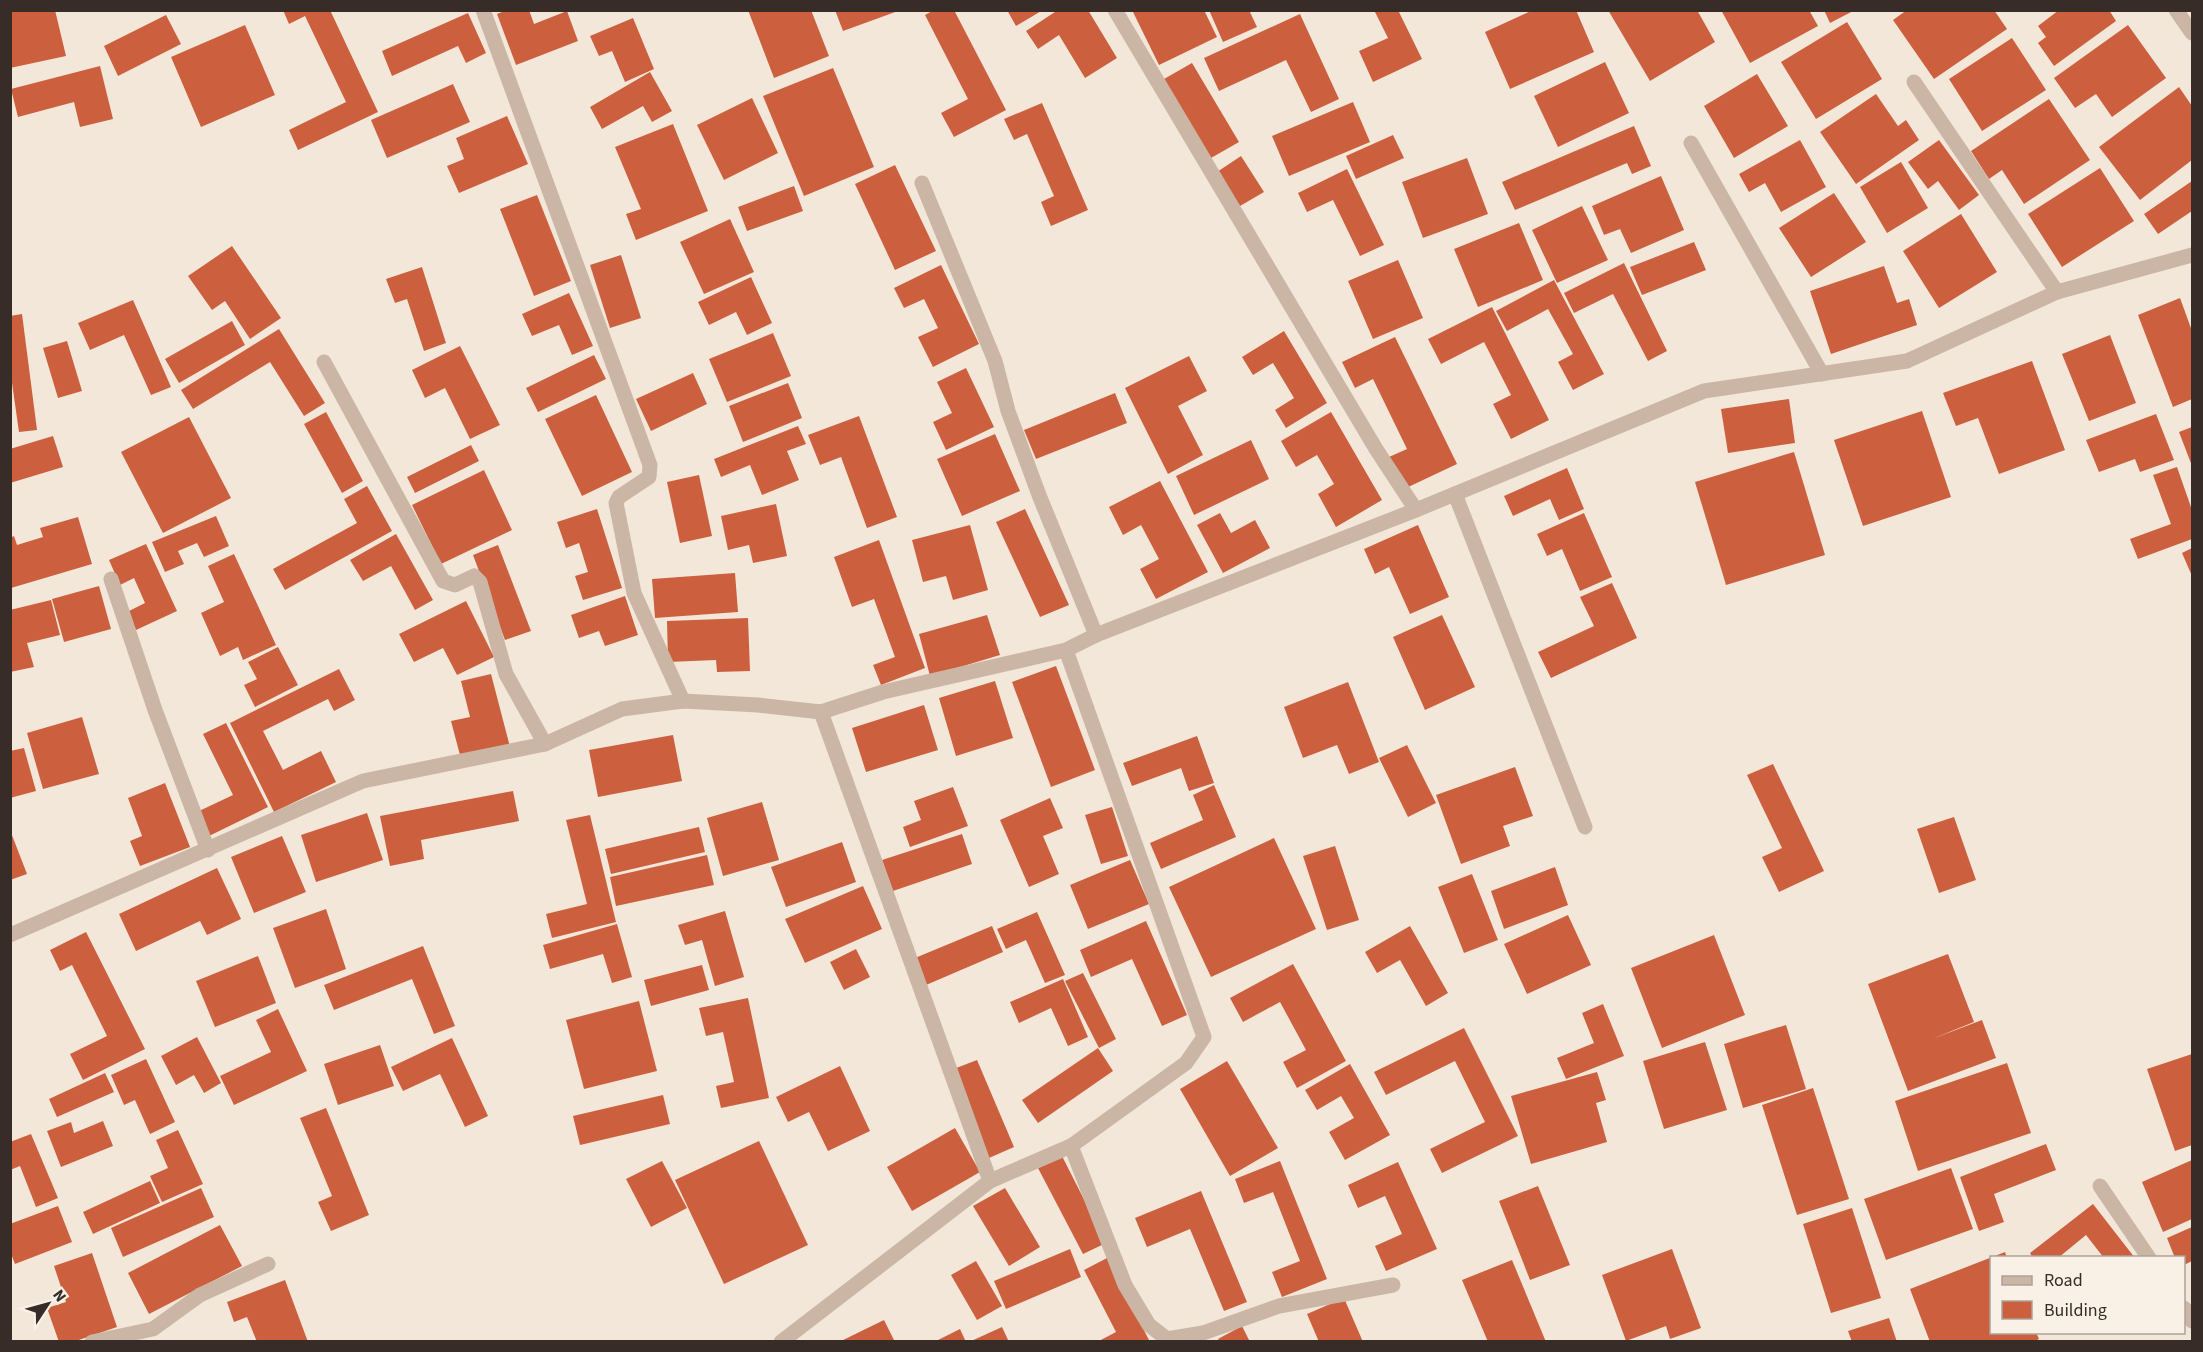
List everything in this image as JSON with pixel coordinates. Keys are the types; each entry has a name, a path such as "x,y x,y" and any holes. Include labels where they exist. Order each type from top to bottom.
{"street":[{"path":"483,10 650,465 649,477 619,497 616,503 633,593 683,700"},
{"path":"1115,10 1370,439 1416,510"},
{"path":"2176,10 2193,33"},
{"path":"1914,82 2057,292"},
{"path":"1691,143 1822,374"},
{"path":"922,183 995,361 1008,411 1096,635"},
{"path":"10,935 363,781 545,744 622,709 683,700 821,712 883,692 1066,650 1096,635 1416,510 1704,391 1907,361 2057,292 2193,255"},
{"path":"324,362 443,581 455,585 474,576 480,582 506,674 545,744"},
{"path":"1455,494 1586,827"},
{"path":"111,579 155,710 208,850"},
{"path":"781,1341 990,1181 1071,1146 1186,1063 1204,1037 1066,650"},
{"path":"821,712 990,1181"},
{"path":"1071,1146 1125,1285 1149,1325 1167,1339 1205,1337 1280,1306 1393,1284"},
{"path":"2100,1186 2148,1256"},
{"path":"92,1341 153,1329 200,1295 268,1264"}],"building":[{"path":"10,10 55,10 66,56 10,68"},
{"path":"283,10 330,10 378,112 298,150 289,130 346,102 305,16 289,24"},
{"path":"507,10 529,10 534,24 567,11 578,41 516,65 497,14"},
{"path":"748,10 811,10 829,56 774,78"},
{"path":"835,10 898,10 898,11 843,31"},
{"path":"934,10 954,10 1006,110 954,137 941,113 968,99 925,15"},
{"path":"1007,10 1043,10 1016,26"},
{"path":"1058,10 1088,10 1117,58 1085,78 1059,35 1038,49 1026,31"},
{"path":"1132,10 1204,10 1217,37 1159,65"},
{"path":"1209,10 1249,10 1257,27 1223,42"},
{"path":"1374,10 1398,10 1422,59 1373,82 1359,51 1388,38"},
{"path":"1533,10 1576,10 1594,52 1510,89 1485,32"},
{"path":"1608,10 1697,10 1715,42 1650,81"},
{"path":"1721,10 1809,10 1818,26 1750,63"},
{"path":"1824,10 1855,10 1830,23"},
{"path":"1907,10 1994,10 2007,29 1934,79 1893,20"},
{"path":"2059,10 2109,10 2116,21 2054,66 2038,43 2046,37 2038,26"},
{"path":"468,13 486,53 466,63 458,46 392,76 382,51"},
{"path":"1300,14 1339,99 1311,112 1286,60 1219,91 1204,58"},
{"path":"166,15 181,44 118,76 104,46"},
{"path":"633,18 654,69 625,82 612,51 599,56 590,36"},
{"path":"1847,22 1882,79 1816,119 1781,62"},
{"path":"245,25 275,95 201,127 171,57"},
{"path":"2128,25 2166,78 2112,117 2096,94 2075,108 2054,78"},
{"path":"2012,38 2046,90 1982,131 1949,79"},
{"path":"1605,62 1629,113 1558,147 1534,96"},
{"path":"1192,63 1239,142 1211,158 1164,79"},
{"path":"100,66 113,119 80,127 74,102 18,117 11,89"},
{"path":"833,68 874,167 804,196 763,96"},
{"path":"650,72 672,111 652,122 643,106 602,129 590,107"},
{"path":"1757,74 1788,126 1734,158 1704,106"},
{"path":"453,84 470,122 387,158 371,120"},
{"path":"2179,87 2192,106 2192,160 2140,200 2099,147"},
{"path":"1876,94 1898,126 1906,120 1919,140 1856,184 1820,132"},
{"path":"752,98 778,153 724,180 697,125"},
{"path":"2049,99 2090,160 2024,204 2002,170 1989,179 1971,151"},
{"path":"1353,102 1370,142 1289,176 1272,136"},
{"path":"1042,103 1088,210 1051,226 1041,202 1054,196 1027,134 1014,140 1004,119"},
{"path":"507,116 528,164 459,193 447,166 464,159 456,138"},
{"path":"673,124 708,211 636,240 626,214 641,209 615,147"},
{"path":"1634,126 1651,166 1632,174 1627,163 1515,210 1502,182"},
{"path":"1393,135 1404,158 1356,179 1346,156"},
{"path":"1800,140 1826,187 1781,212 1765,183 1749,192 1739,174"},
{"path":"1939,140 1979,195 1959,210 1938,181 1928,189 1908,162"},
{"path":"1241,156 1264,192 1240,206 1217,172"},
{"path":"1467,158 1488,214 1423,238 1402,182"},
{"path":"1901,162 1928,208 1887,233 1860,187"},
{"path":"895,165 936,251 895,270 855,184"},
{"path":"2100,168 2134,221 2062,267 2028,214"},
{"path":"1347,169 1384,245 1360,256 1333,200 1307,212 1298,193"},
{"path":"1661,176 1684,230 1631,253 1620,229 1604,235 1592,206"},
{"path":"2192,181 2192,211 2158,234 2144,214"},
{"path":"794,186 803,211 747,231 738,207"},
{"path":"1834,193 1866,242 1811,277 1779,228"},
{"path":"537,195 571,281 534,296 500,209"},
{"path":"1582,206 1608,260 1557,283 1532,230"},
{"path":"1961,214 1997,272 1939,308 1903,251"},
{"path":"730,219 754,272 704,294 680,242"},
{"path":"1519,223 1543,280 1478,307 1454,249"},
{"path":"1694,242 1706,270 1642,295 1630,267"},
{"path":"232,246 281,318 250,339 225,301 212,310 188,276"},
{"path":"621,255 641,318 610,328 590,265"},
{"path":"1398,260 1423,318 1373,339 1348,281"},
{"path":"1624,263 1667,351 1648,361 1613,294 1574,313 1564,293"},
{"path":"941,265 979,344 933,367 918,337 938,328 924,299 904,308 894,288"},
{"path":"1884,266 1897,303 1909,299 1917,325 1831,354 1810,291"},
{"path":"422,267 446,343 424,351 407,299 395,303 386,279"},
{"path":"751,277 772,323 747,335 736,312 709,325 698,302"},
{"path":"1554,280 1604,374 1573,390 1558,362 1573,354 1548,309 1507,331 1496,311"},
{"path":"569,293 593,346 572,355 559,325 532,336 522,314"},
{"path":"2180,298 2192,331 2192,399 2173,407 2138,315"},
{"path":"133,300 171,387 151,395 124,335 90,350 78,323"},
{"path":"1492,307 1549,420 1511,439 1493,404 1511,395 1484,342 1441,364 1428,339"},
{"path":"22,314 37,430 19,432 10,369 10,316"},
{"path":"232,321 245,345 179,383 165,359"},
{"path":"279,329 325,403 304,416 270,362 193,409 181,390"},
{"path":"1284,331 1327,403 1286,428 1275,410 1294,398 1273,363 1253,375 1242,357"},
{"path":"773,333 791,376 727,402 709,359"},
{"path":"2110,335 2136,403 2089,421 2062,354"},
{"path":"1395,337 1457,464 1404,489 1389,457 1407,449 1373,379 1355,388 1342,362"},
{"path":"67,341 82,391 58,398 43,348"},
{"path":"460,346 500,425 470,439 445,388 425,398 412,370"},
{"path":"594,355 606,379 538,412 526,388"},
{"path":"1189,356 1207,391 1178,406 1203,455 1168,474 1125,388"},
{"path":"2032,361 2065,450 1999,474 1978,418 1956,426 1943,393"},
{"path":"966,368 994,427 946,450 933,422 952,413 937,382"},
{"path":"693,373 707,404 651,431 636,399"},
{"path":"788,383 802,418 743,442 729,406"},
{"path":"1115,393 1127,423 1036,459 1024,430"},
{"path":"596,395 632,472 582,496 545,419"},
{"path":"1789,399 1795,443 1728,453 1721,409"},
{"path":"1922,411 1951,497 1863,526 1834,440"},
{"path":"326,412 363,481 342,493 304,424"},
{"path":"1331,412 1382,500 1336,527 1318,494 1334,484 1317,455 1296,467 1281,441"},
{"path":"2156,414 2174,460 2140,472 2135,459 2099,472 2086,440"},
{"path":"859,416 897,517 867,528 841,457 820,465 808,435"},
{"path":"189,417 231,498 163,533 121,452"},
{"path":"798,426 806,444 787,451 799,480 762,495 750,465 721,477 714,459"},
{"path":"2192,427 2192,466 2179,432"},
{"path":"995,434 1020,491 962,516 937,459"},
{"path":"53,436 63,467 10,483 10,449"},
{"path":"1251,440 1269,479 1194,515 1176,476"},
{"path":"471,445 479,461 415,493 407,477"},
{"path":"1794,452 1825,555 1726,585 1695,482"},
{"path":"2177,467 2192,510 2192,539 2138,559 2130,539 2171,524 2153,475"},
{"path":"1567,468 1584,509 1559,520 1550,499 1513,516 1504,496"},
{"path":"484,470 512,530 441,564 412,505"},
{"path":"699,475 712,536 680,543 667,482"},
{"path":"1160,481 1208,572 1156,599 1140,569 1159,559 1141,525 1123,535 1109,507"},
{"path":"367,486 392,531 285,590 273,569 357,523 344,499"},
{"path":"776,504 787,556 753,563 749,545 728,550 721,516"},
{"path":"597,509 622,588 583,600 575,576 588,572 579,543 566,548 557,522"},
{"path":"1025,509 1069,605 1040,617 996,522"},
{"path":"1220,513 1231,533 1255,520 1270,548 1223,573 1197,525"},
{"path":"1584,513 1612,577 1580,591 1562,549 1547,556 1537,534"},
{"path":"216,516 229,546 204,557 197,543 178,551 184,564 165,572 152,542"},
{"path":"78,517 92,564 11,588 10,538 14,536 17,545 43,537 40,528"},
{"path":"970,525 988,590 953,600 946,576 923,582 912,540"},
{"path":"1418,525 1449,597 1410,614 1389,567 1375,574 1364,549"},
{"path":"396,534 433,600 415,610 391,566 363,581 350,560"},
{"path":"879,540 925,668 881,685 873,665 895,657 874,599 852,607 834,557"},
{"path":"146,544 177,611 136,630 127,612 145,603 134,578 120,585 109,560"},
{"path":"498,545 531,631 505,640 473,555"},
{"path":"2192,548 2192,576 2182,553"},
{"path":"234,554 276,645 243,660 238,647 220,656 201,613 224,602 208,566"},
{"path":"735,573 738,612 655,618 652,579"},
{"path":"1612,583 1637,638 1551,678 1538,652 1594,626 1580,597"},
{"path":"99,586 111,629 64,642 52,599"},
{"path":"625,596 638,635 605,646 599,631 579,638 571,615"},
{"path":"51,600 60,635 27,643 34,667 10,672 10,610"},
{"path":"466,601 494,657 457,675 443,648 414,662 399,634"},
{"path":"987,615 1000,655 930,676 919,634"},
{"path":"1442,615 1475,687 1425,710 1393,637"},
{"path":"748,618 750,671 717,672 716,660 668,662 667,621"},
{"path":"278,647 298,685 255,707 244,685 257,679 248,662"},
{"path":"1056,666 1095,770 1051,787 1012,682"},
{"path":"339,669 355,700 334,711 328,699 263,731 283,770 321,751 336,782 274,812 230,723"},
{"path":"491,674 510,747 461,759 451,721 470,717 461,681"},
{"path":"995,681 1013,738 956,756 939,698"},
{"path":"1348,682 1379,762 1349,774 1337,745 1303,758 1284,707"},
{"path":"924,705 938,750 866,772 852,728"},
{"path":"82,717 99,774 43,789 27,733"},
{"path":"226,723 268,807 209,836 197,812 233,795 203,734"},
{"path":"673,735 682,781 598,797 589,750"},
{"path":"1197,736 1214,783 1189,791 1181,768 1132,786 1123,763"},
{"path":"1407,745 1436,803 1408,817 1379,758"},
{"path":"24,748 36,791 10,798 10,751"},
{"path":"1773,764 1824,871 1779,892 1762,857 1782,848 1747,775"},
{"path":"1515,767 1533,816 1503,826 1510,846 1461,864 1436,795"},
{"path":"165,783 190,847 140,866 130,841 142,836 128,798"},
{"path":"1214,785 1236,837 1161,869 1150,843 1203,820 1193,795"},
{"path":"953,787 968,826 910,847 903,827 921,820 914,801"},
{"path":"513,791 519,821 421,840 424,859 390,866 380,816"},
{"path":"1050,798 1063,828 1043,836 1059,874 1029,887 1000,820"},
{"path":"762,802 779,860 723,876 707,818"},
{"path":"1112,807 1128,856 1101,864 1085,815"},
{"path":"367,813 383,860 316,882 301,835"},
{"path":"590,815 616,922 552,938 546,914 587,904 566,820"},
{"path":"1954,817 1976,880 1939,893 1917,829"},
{"path":"699,827 705,852 611,874 605,849"},
{"path":"10,830 27,874 10,880"},
{"path":"962,834 972,864 893,891 882,860"},
{"path":"282,836 306,892 254,913 231,857"},
{"path":"1274,838 1316,929 1211,977 1169,887"},
{"path":"842,842 856,882 786,907 771,867"},
{"path":"1335,846 1359,920 1327,930 1303,856"},
{"path":"707,855 714,885 616,906 610,877"},
{"path":"1130,860 1149,904 1088,929 1070,885"},
{"path":"1555,867 1568,905 1504,929 1491,891"},
{"path":"217,868 241,919 207,935 200,921 136,951 119,914"},
{"path":"1472,874 1498,940 1464,953 1438,887"},
{"path":"863,886 882,929 805,963 785,919"},
{"path":"326,909 346,969 295,988 273,928"},
{"path":"725,911 744,977 715,986 702,940 685,945 678,925"},
{"path":"1037,912 1065,975 1045,983 1026,940 1006,949 997,929"},
{"path":"1568,915 1591,965 1527,994 1504,944"},
{"path":"1146,921 1187,1015 1162,1026 1132,959 1091,977 1080,950"},
{"path":"617,924 632,977 612,983 603,954 550,969 543,945"},
{"path":"992,926 1003,952 926,985 915,958"},
{"path":"1410,926 1448,993 1426,1006 1400,960 1377,973 1365,952"},
{"path":"86,932 145,1049 83,1080 70,1054 107,1036 72,965 60,971 50,950"},
{"path":"1714,935 1745,1015 1662,1048 1631,968"},
{"path":"423,946 455,1026 434,1034 412,979 334,1010 324,985"},
{"path":"856,949 870,977 844,990 830,962"},
{"path":"1948,954 1974,1022 1932,1039 1982,1020 1996,1058 1908,1091 1868,984"},
{"path":"258,956 276,1003 215,1027 196,981"},
{"path":"1293,964 1346,1061 1297,1088 1283,1062 1306,1050 1280,1002 1243,1022 1230,998"},
{"path":"702,965 709,990 651,1006 644,980"},
{"path":"1083,973 1116,1039 1099,1048 1065,981"},
{"path":"1063,979 1088,1037 1068,1046 1051,1008 1019,1023 1010,1002"},
{"path":"748,998 769,1098 721,1108 716,1086 734,1082 723,1032 706,1036 699,1008"},
{"path":"639,1001 657,1071 584,1089 566,1020"},
{"path":"1603,1004 1624,1056 1566,1079 1557,1058 1594,1043 1582,1013"},
{"path":"278,1009 307,1071 234,1105 220,1076 271,1052 256,1020"},
{"path":"1786,1025 1806,1089 1743,1108 1724,1044"},
{"path":"1464,1028 1518,1136 1442,1173 1430,1149 1485,1122 1455,1061 1386,1095 1374,1072"},
{"path":"197,1037 221,1083 204,1093 194,1075 176,1085 161,1056"},
{"path":"452,1038 488,1116 465,1127 440,1074 403,1091 391,1067"},
{"path":"1705,1042 1727,1110 1664,1129 1643,1061"},
{"path":"380,1045 394,1086 338,1105 324,1064"},
{"path":"1098,1048 1113,1071 1038,1123 1022,1100"},
{"path":"2192,1054 2192,1145 2175,1151 2147,1069"},
{"path":"146,1059 175,1122 150,1134 135,1100 124,1105 111,1075"},
{"path":"977,1060 1014,1147 989,1158 951,1070"},
{"path":"1227,1061 1278,1148 1230,1176 1180,1089"},
{"path":"2007,1063 2031,1133 1918,1171 1895,1101"},
{"path":"1350,1064 1390,1135 1345,1160 1329,1132 1354,1118 1341,1096 1317,1110 1305,1090"},
{"path":"840,1066 870,1131 828,1151 809,1112 788,1122 776,1097"},
{"path":"1597,1072 1606,1100 1596,1103 1607,1142 1531,1164 1511,1096"},
{"path":"105,1073 114,1092 57,1117 49,1099"},
{"path":"1813,1088 1849,1199 1797,1215 1762,1105"},
{"path":"663,1095 670,1124 580,1145 573,1116"},
{"path":"326,1108 369,1215 331,1231 318,1202 332,1196 300,1118"},
{"path":"103,1121 113,1146 61,1167 47,1131 71,1122 74,1133"},
{"path":"955,1128 980,1172 912,1211 887,1167"},
{"path":"178,1130 203,1184 162,1202 150,1176 168,1168 156,1140"},
{"path":"31,1134 58,1198 36,1207 20,1166 10,1170 10,1142"},
{"path":"759,1141 808,1245 724,1284 675,1180"},
{"path":"2046,1144 2056,1170 1994,1194 2004,1222 1979,1231 1960,1177"},
{"path":"1062,1156 1106,1243 1083,1254 1038,1168"},
{"path":"2192,1160 2192,1219 2163,1232 2142,1182"},
{"path":"662,1161 687,1208 651,1227 626,1179"},
{"path":"1280,1161 1327,1279 1282,1297 1272,1272 1300,1261 1273,1192 1244,1203 1235,1179"},
{"path":"1398,1162 1437,1249 1386,1271 1375,1246 1402,1234 1385,1196 1358,1208 1348,1185"},
{"path":"1951,1168 1973,1229 1886,1260 1864,1199"},
{"path":"150,1181 160,1203 93,1234 83,1212"},
{"path":"1538,1186 1570,1265 1530,1280 1499,1201"},
{"path":"201,1188 214,1217 123,1257 111,1228"},
{"path":"1005,1188 1040,1247 1009,1266 973,1206"},
{"path":"1201,1191 1247,1302 1224,1311 1190,1229 1147,1247 1135,1218"},
{"path":"2093,1204 2133,1256 2102,1256 2086,1235 2060,1256 2032,1256 2030,1253"},
{"path":"58,1206 72,1242 15,1264 10,1251 10,1224"},
{"path":"1852,1208 1881,1298 1831,1313 1803,1224"},
{"path":"220,1225 242,1266 149,1314 128,1273"},
{"path":"2192,1227 2192,1261 2185,1264 2185,1256 2174,1256 2167,1238"},
{"path":"1070,1249 1081,1277 1006,1309 994,1281"},
{"path":"1672,1249 1701,1328 1670,1339 1666,1326 1626,1341 1602,1275"},
{"path":"2005,1252 2006,1256 1995,1256"},
{"path":"92,1253 117,1327 73,1342 59,1342 47,1308 66,1302 54,1266"},
{"path":"1107,1258 1150,1342 1097,1342 1116,1332 1084,1270"},
{"path":"1990,1258 1990,1334 2037,1334 2039,1339 2033,1342 1930,1342 1910,1289"},
{"path":"1512,1260 1546,1342 1488,1342 1462,1280"},
{"path":"976,1261 1002,1306 977,1320 951,1275"},
{"path":"285,1280 308,1342 257,1342 247,1317 234,1322 227,1302"},
{"path":"1344,1298 1363,1342 1319,1342 1307,1314"},
{"path":"1889,1318 1897,1342 1852,1342 1848,1331"},
{"path":"884,1320 895,1342 839,1342"},
{"path":"1242,1326 1250,1342 1220,1342 1218,1339"},
{"path":"1002,1327 1009,1342 969,1342"},
{"path":"960,1329 966,1342 934,1342"}]}
